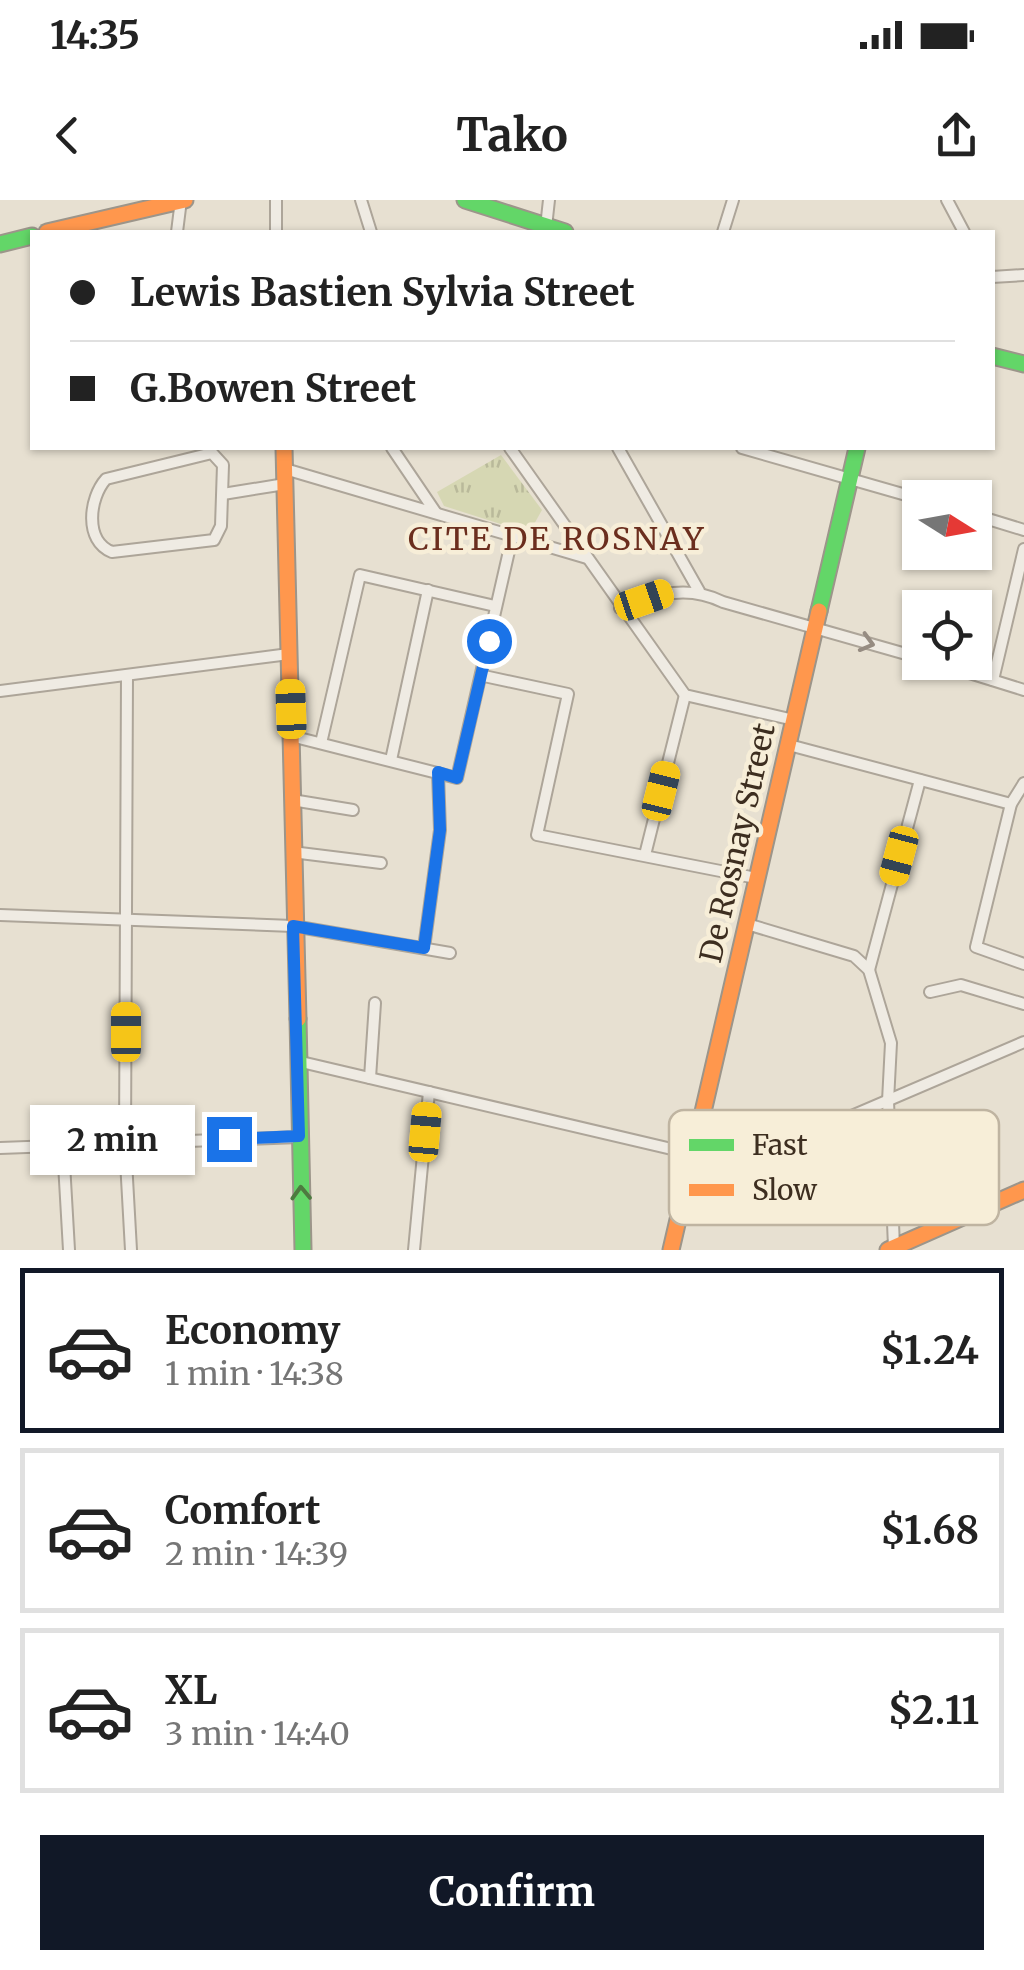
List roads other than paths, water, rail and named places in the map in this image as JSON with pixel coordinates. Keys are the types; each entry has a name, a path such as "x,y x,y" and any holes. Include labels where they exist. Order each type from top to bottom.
{"street":[{"path":"55,230 182,200 177,230"},
{"path":"276,200 276,230"},
{"path":"361,200 371,230"},
{"path":"364,215 372,200"},
{"path":"466,200 557,230"},
{"path":"546,227 549,200"},
{"path":"724,230 733,200"},
{"path":"946,200 963,230"},
{"path":"0,244 30,236"},
{"path":"995,277 1024,276"},
{"path":"995,357 1024,364"},
{"path":"284,450 303,1250"},
{"path":"393,450 436,514"},
{"path":"511,450 685,695 794,720"},
{"path":"619,450 700,591"},
{"path":"749,450 902,494"},
{"name":"De Rosnay Street","path":"703,1110 857,450"},
{"path":"212,453 222,465 223,494 221,526 210,542 112,552 100,546 92,531 96,495 102,482 113,476 212,453"},
{"path":"223,494 285,477 436,514 588,558"},
{"path":"992,521 1024,530"},
{"path":"292,736 457,778 484,676 495,606 512,538"},
{"path":"1024,549 993,680 1024,690"},
{"path":"321,743 360,574 495,606"},
{"path":"391,760 428,590"},
{"path":"620,608 668,592 700,591 723,602 902,653"},
{"path":"0,690 290,654"},
{"path":"127,676 125,1143 131,1250"},
{"path":"484,676 568,694 538,835 756,878"},
{"path":"645,855 685,695"},
{"path":"789,745 1011,804"},
{"path":"424,948 440,830 438,772"},
{"path":"869,970 920,780"},
{"path":"1024,783 1011,804 976,946 1024,964"},
{"path":"292,800 353,810"},
{"path":"292,852 382,864"},
{"path":"0,915 293,926 450,953"},
{"path":"747,924 854,956 869,970 891,1043 888,1110"},
{"path":"930,992 961,985 1024,1004"},
{"path":"370,1078 375,1002"},
{"path":"867,1110 1024,1042"},
{"path":"297,1061 669,1148"},
{"path":"414,1250 428,1092"},
{"path":"0,1148 299,1136"},
{"path":"62,1146 69,1250"},
{"path":"999,1201 1024,1190"},
{"name":"De Rosnay Street","path":"671,1250 677,1225"},
{"path":"891,1249 947,1225"},
{"path":"928,1250 929,1233"}],"district":[{"name":"CITE DE ROSNAY","path":"557,539"}]}
